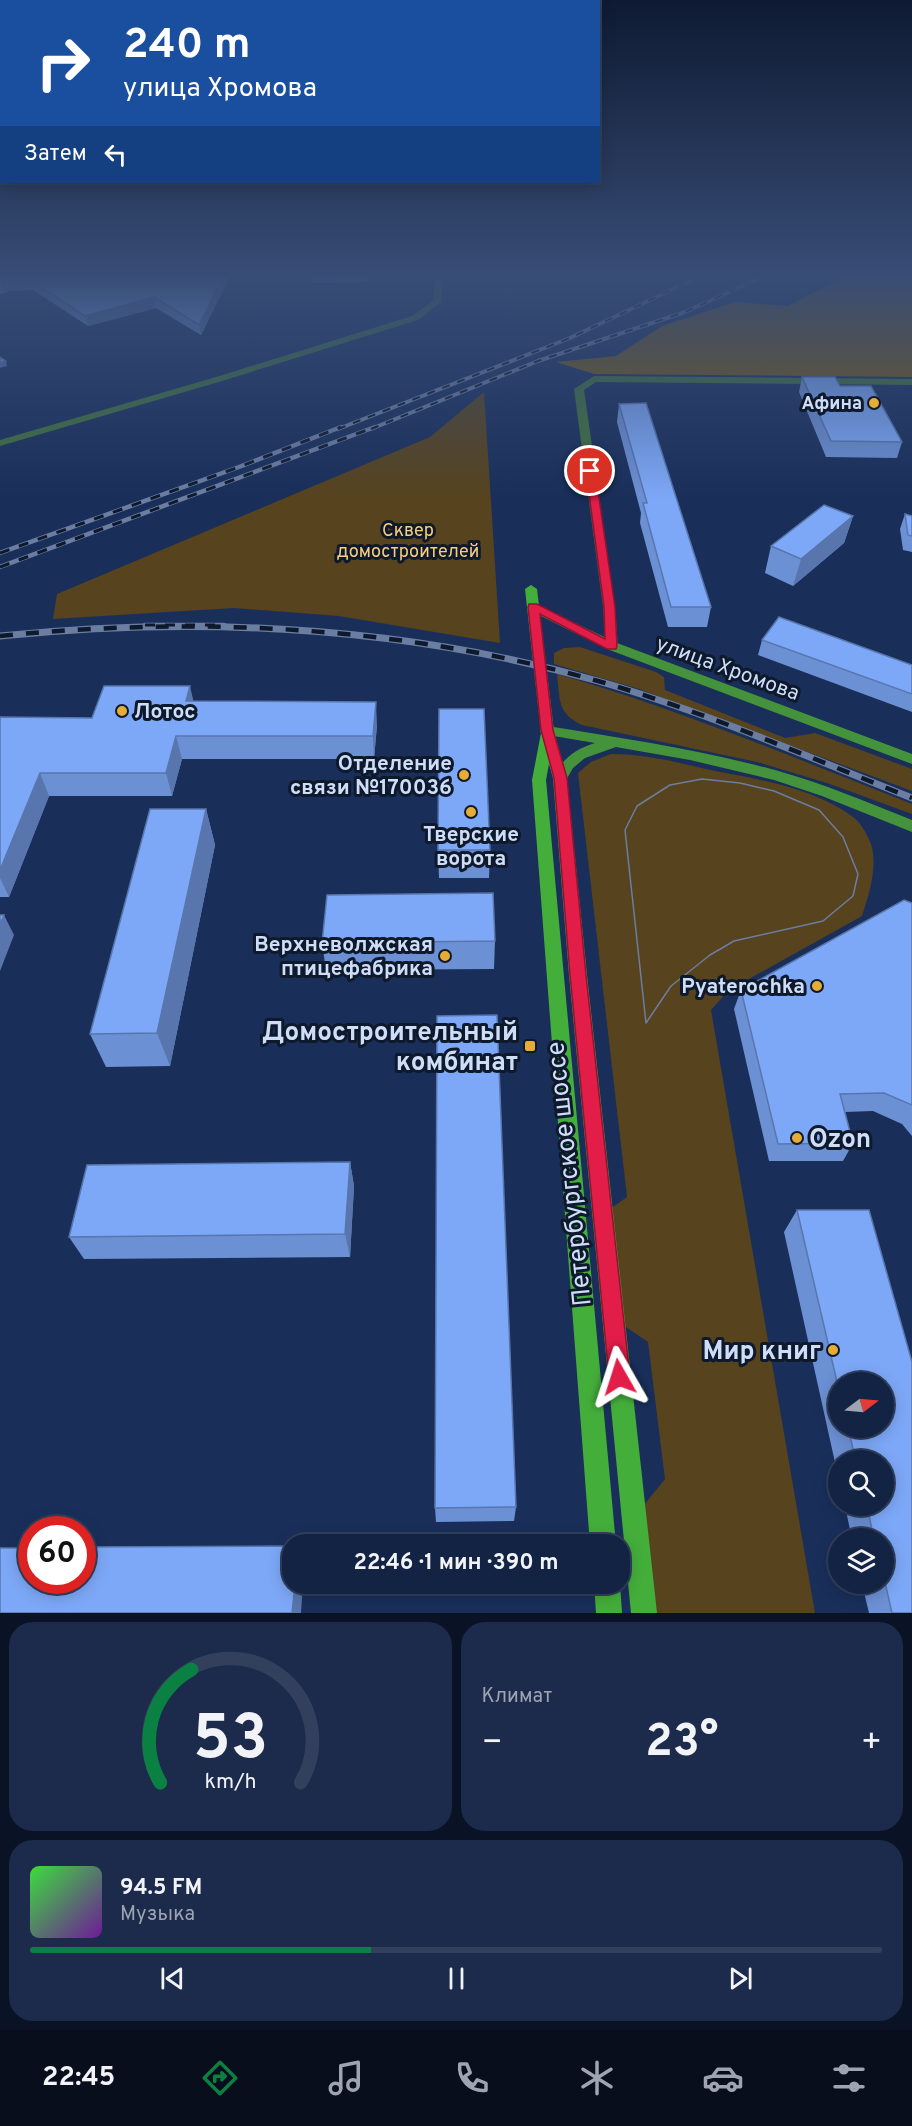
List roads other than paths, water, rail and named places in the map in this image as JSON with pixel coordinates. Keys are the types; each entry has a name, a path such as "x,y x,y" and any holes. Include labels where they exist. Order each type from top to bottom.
{"main road":[{"name":"Петербургское шоссе","path":"531,590 547,730 560,778 569,993 602,1534"},
{"name":"Петербургское шоссе","path":"547,730 539,780 569,993 644,1613"},
{"path":"608,1594 609,1613"}],"street":[{"path":"0,443 315,349"},
{"path":"612,646 609,607 579,389 594,379 912,382"},
{"name":"улица Хромова","path":"533,607 612,646 912,759"},
{"path":"547,730 776,775 833,794 912,826"},
{"path":"560,778 567,765 586,751 608,745 631,745"}],"tram line":[{"path":"702,779 740,783 774,791 819,810 843,837 858,874 853,896 823,921 734,941 710,955 671,986 646,1023 625,830 637,806 670,785 702,779"}],"railway":[{"path":"338,429 541,349"},
{"path":"371,429 538,361 573,349"},
{"path":"0,553 239,467 341,427"},
{"path":"0,567 375,427"},
{"path":"145,625 224,625"},
{"path":"0,636 75,630 226,627 301,630 376,637 451,648 525,662 638,693 756,736 912,798"}],"place":[{"name":"Афина","path":"874,403"},
{"name":"Лотос","path":"122,711"},
{"name":"Отделение связи №170036","path":"464,775"},
{"name":"Тверские ворота","path":"471,812"},
{"name":"Верхневолжская птицефабрика","path":"445,956"},
{"name":"Pyaterochka","path":"817,986"},
{"name":"Домостроительный комбинат","path":"530,1046"},
{"name":"Ozon","path":"797,1138"},
{"name":"Мир книг","path":"833,1350"}],"park label":[{"name":"Сквер домостроителей","path":"408,540"}]}
